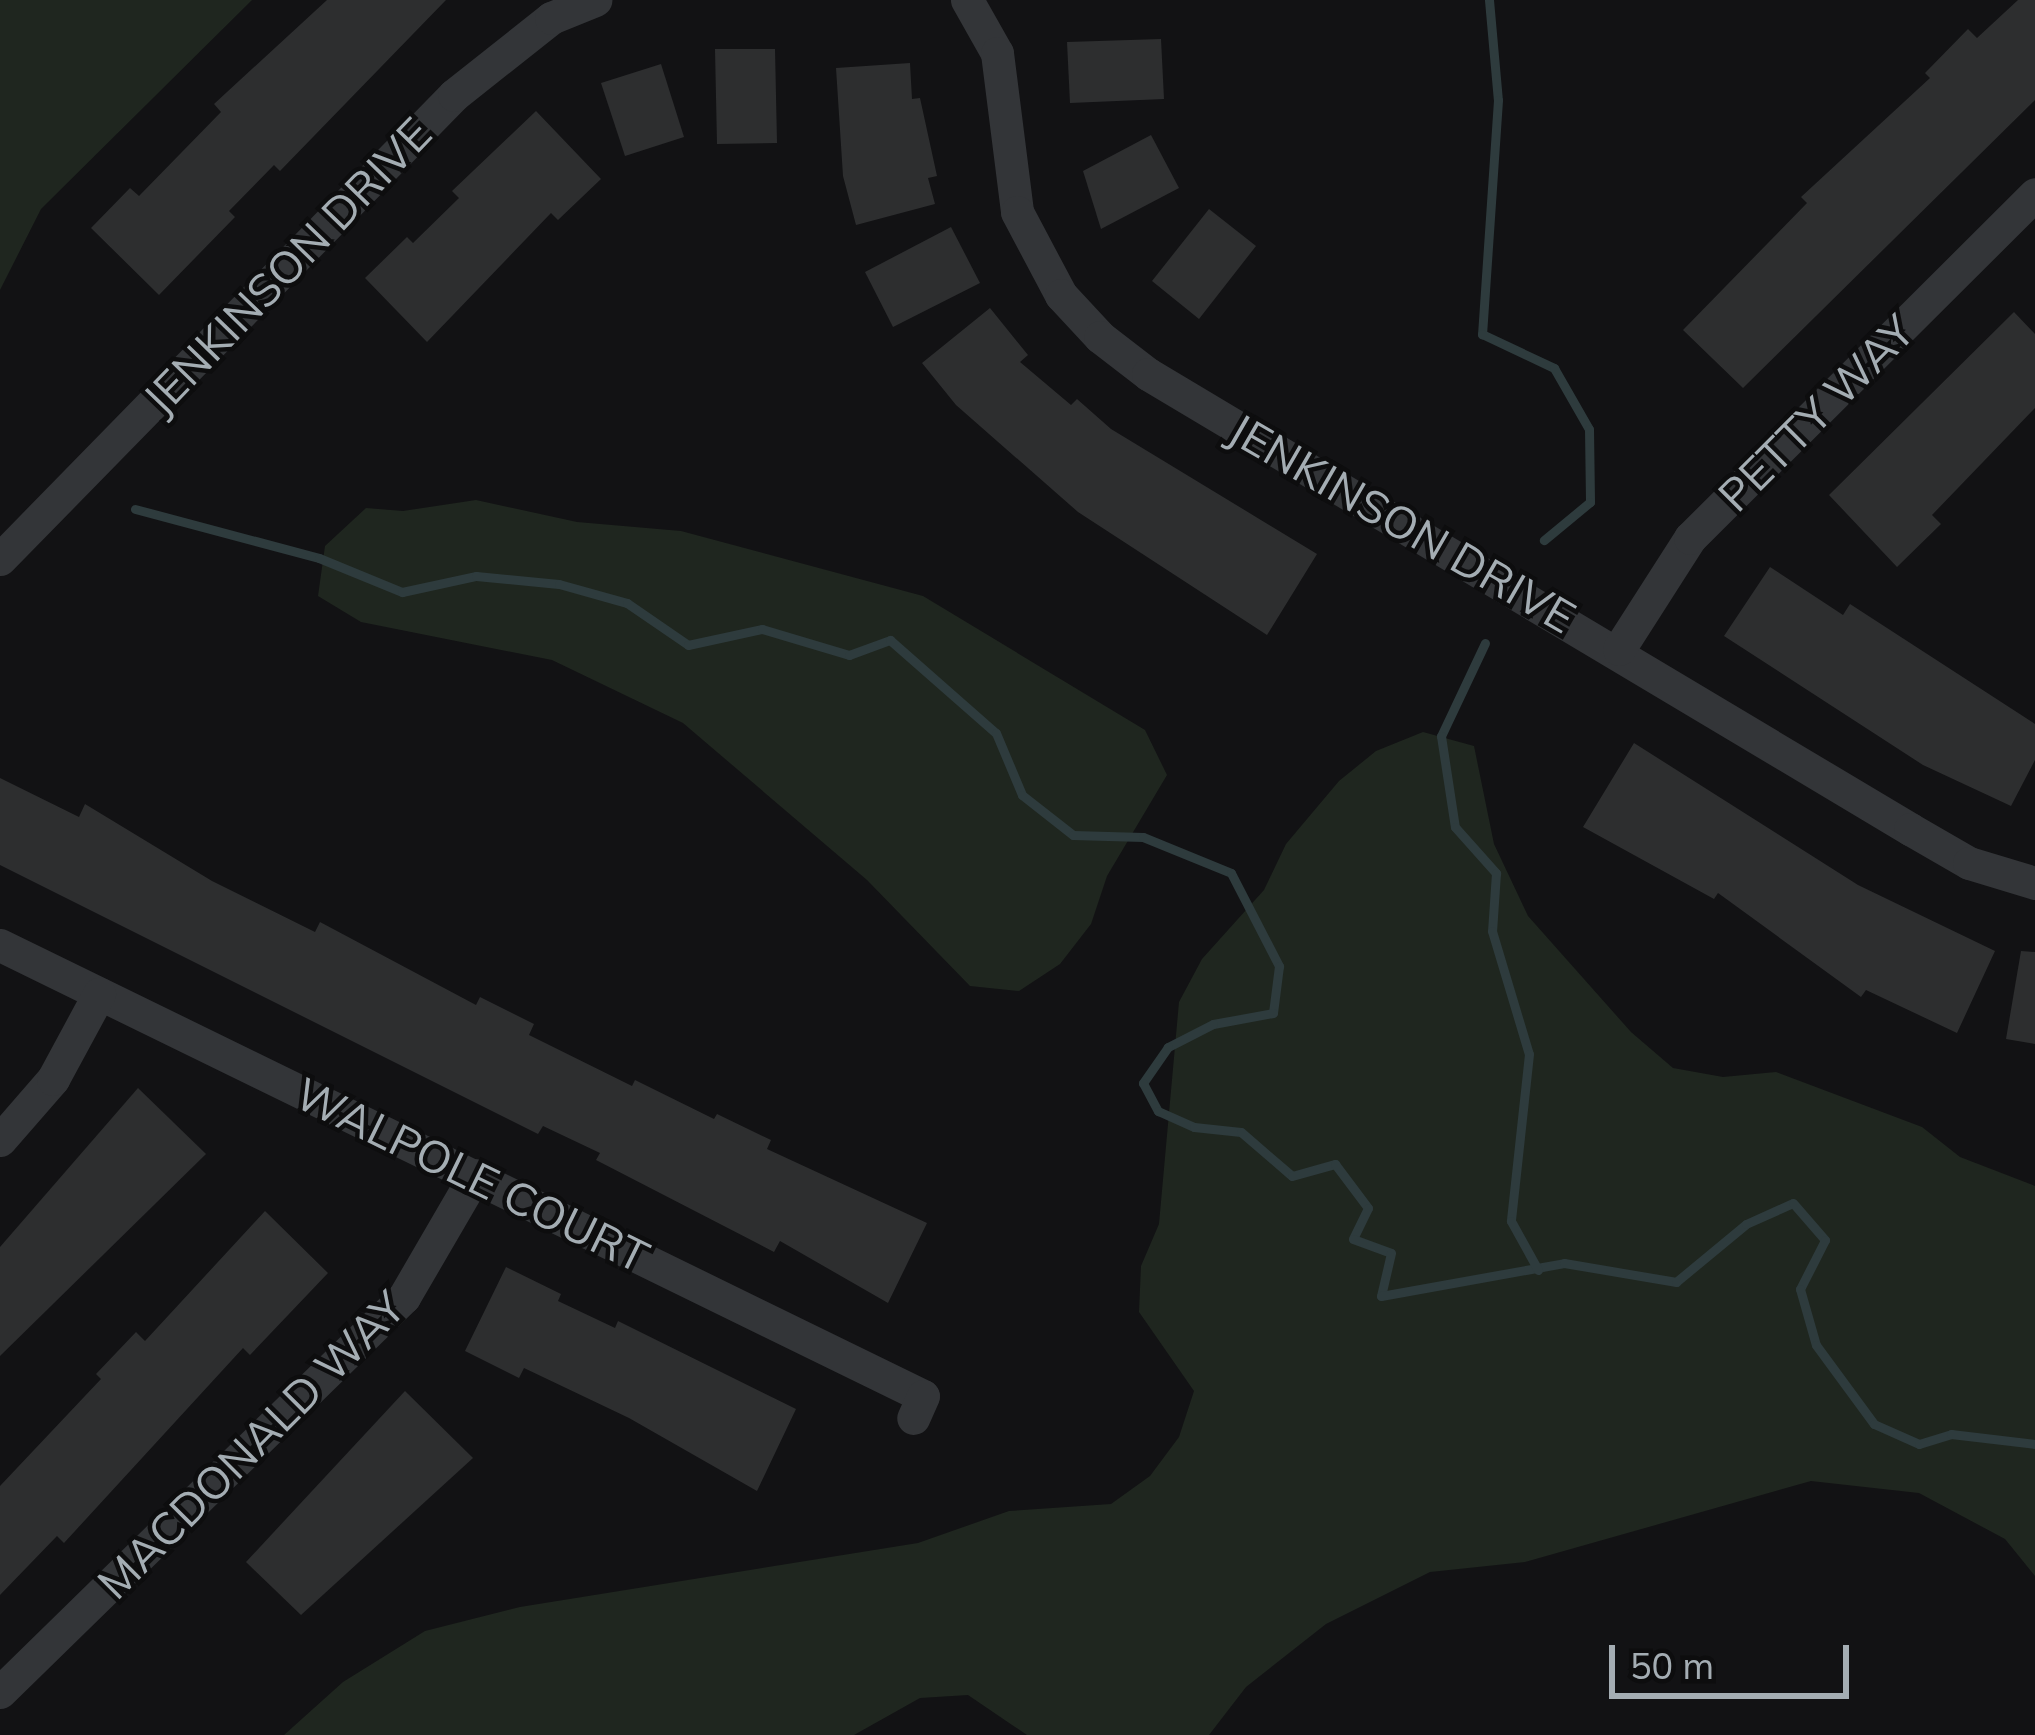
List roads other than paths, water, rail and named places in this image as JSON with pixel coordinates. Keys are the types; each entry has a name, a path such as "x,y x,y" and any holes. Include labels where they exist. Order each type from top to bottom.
{"street":[{"name":"JENKINSON DRIVE","path":"0,559 454,94 551,17 595,0"},
{"name":"JENKINSON DRIVE","path":"967,0 997,52 1005,162 1017,212 1061,295 1100,337 1148,374 1619,649 1969,863 2035,883"},
{"name":"PETTY WAY","path":"1619,649 1690,538 2033,199"},
{"name":"WALPOLE COURT","path":"0,945 923,1396 913,1418"},
{"path":"0,1140 53,1079 99,994"},
{"name":"MACDONALD WAY","path":"0,1692 404,1297 475,1175"}],"waterway":[{"path":"1489,0 1498,100 1482,334 1554,368 1589,429 1590,502 1544,540"},
{"path":"135,509 319,558 402,592 476,576 559,584 627,603 688,645 762,629 849,655 890,640 996,733 1022,795 1073,835 1143,837 1231,873 1279,966 1273,1013 1213,1024 1168,1047 1143,1083 1158,1111 1194,1127 1241,1132 1292,1176 1335,1164 1368,1208 1353,1239 1391,1253 1381,1296 1564,1263 1676,1282 1746,1224 1793,1203 1825,1240 1800,1289 1816,1345 1874,1424 1919,1444 1951,1434 2035,1444"},
{"path":"1485,643 1441,736 1455,827 1496,873 1492,931 1529,1054 1511,1221 1538,1270"}]}
